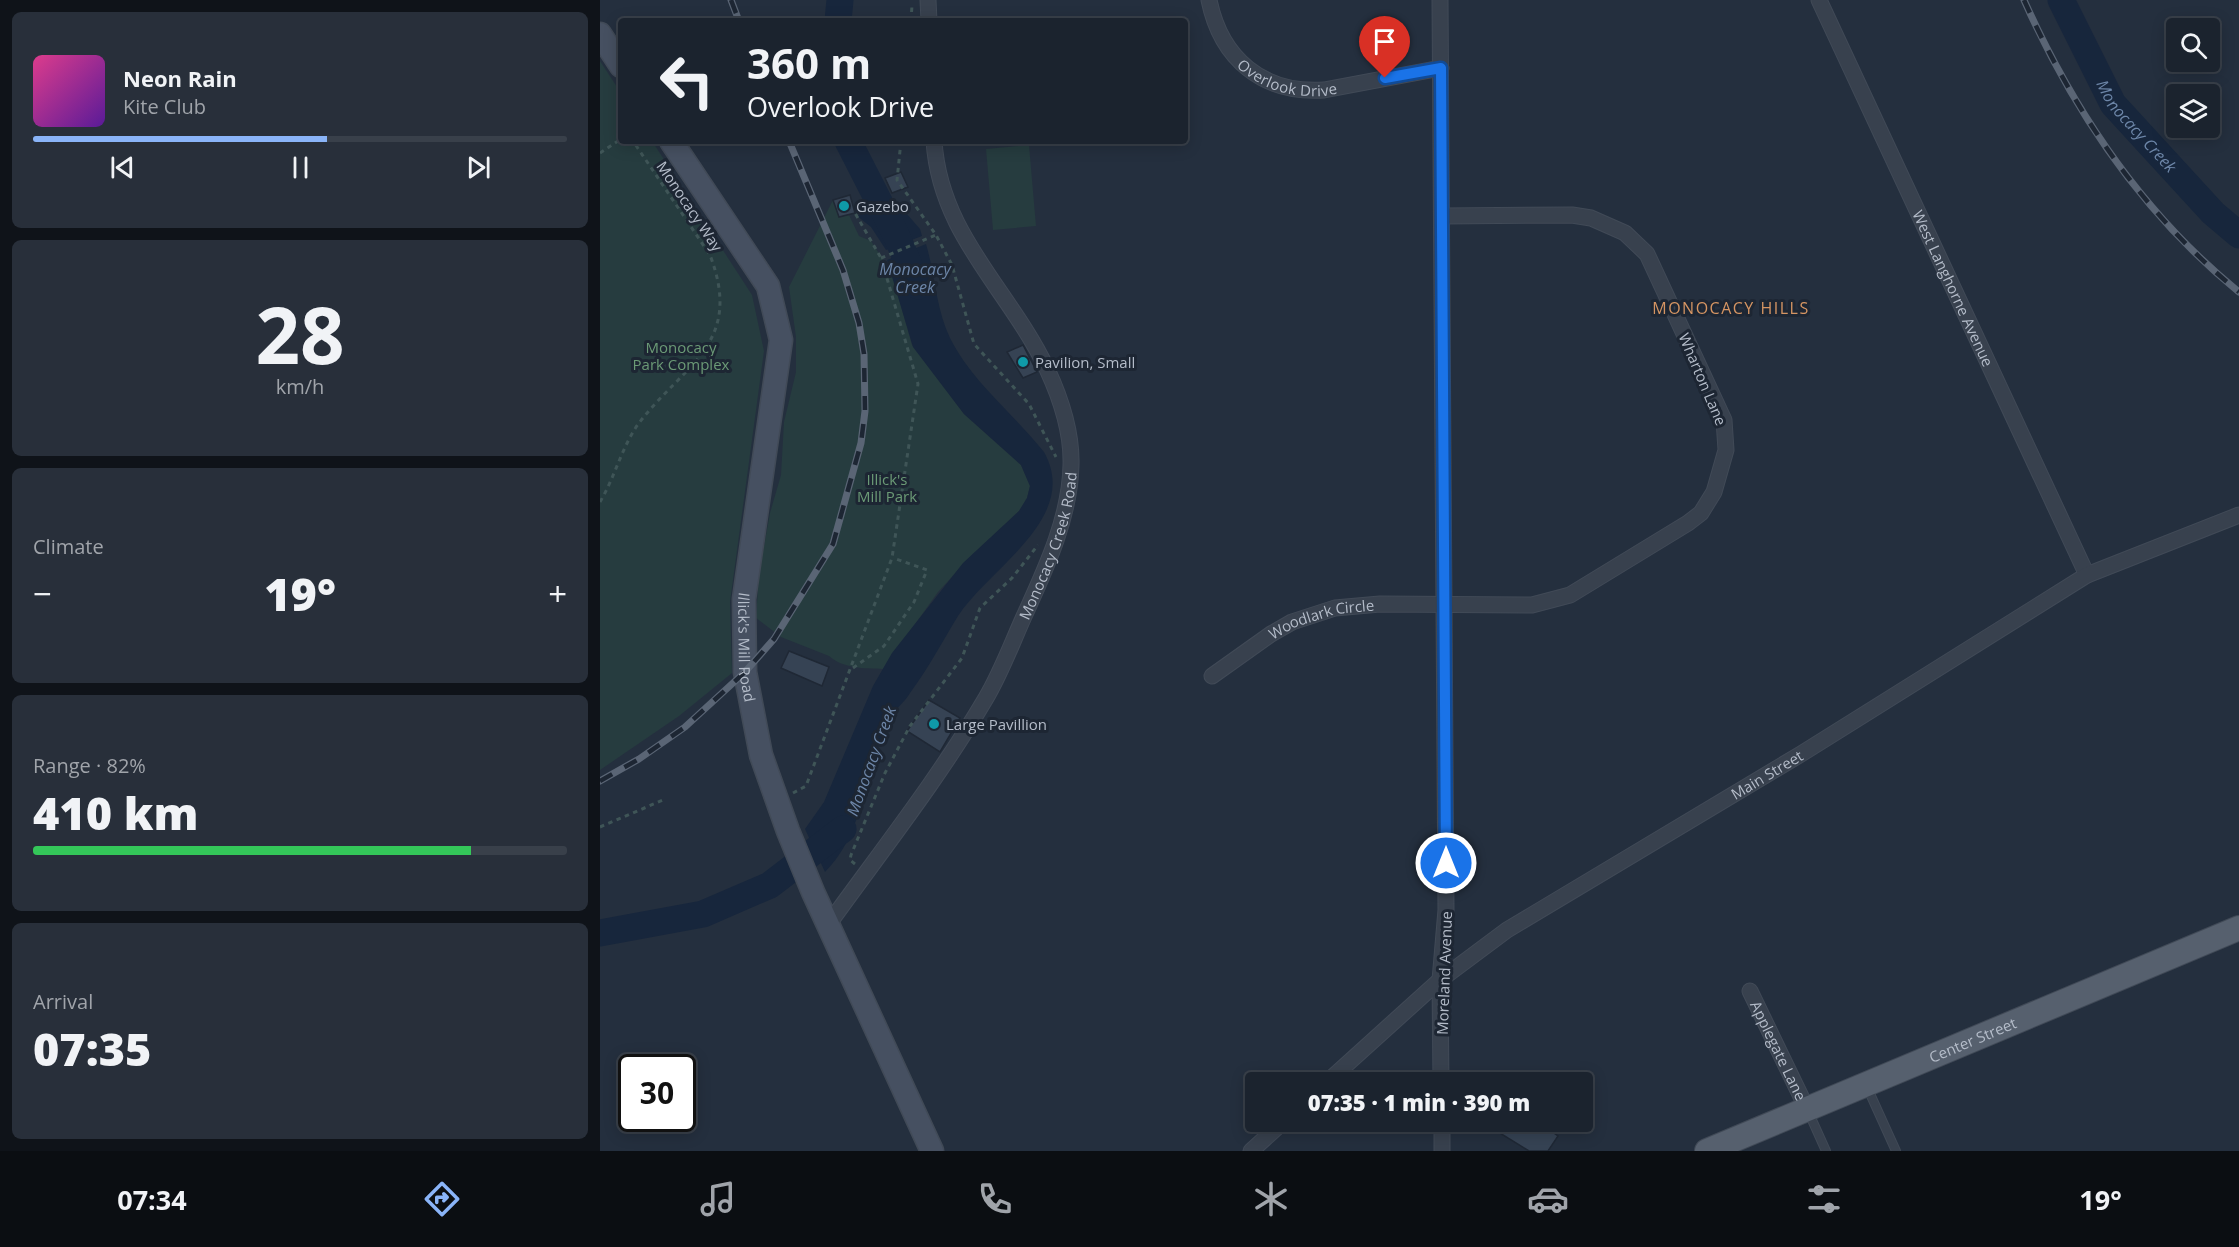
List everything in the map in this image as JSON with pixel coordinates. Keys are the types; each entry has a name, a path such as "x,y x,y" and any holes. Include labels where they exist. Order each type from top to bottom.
{"main road":[{"name":"Center Street","path":"1707,1151 2239,928"}],"street":[{"path":"928,0 929,18"},
{"name":"Overlook Drive","path":"1209,0 1218,33 1233,55 1258,75 1280,86 1306,91 1324,90 1441,68"},
{"name":"Moreland Avenue","path":"1440,0 1446,910 1440,980 1441,1072"},
{"name":"West Langhorne Avenue","path":"1820,0 2087,575"},
{"path":"600,34 618,61"},
{"name":"Illick's Mill Road","path":"673,144 768,286 781,340 744,599 745,672 761,755 813,892 932,1151"},
{"name":"Monocacy Creek Road","path":"828,925 928,790 987,696 1049,558 1070,489 1071,449 1057,391 1022,323 968,246 953,218 940,183 934,144"},
{"name":"Wharton Lane","path":"1443,216 1572,215 1591,218 1625,233 1647,254 1656,270 1724,420 1726,450 1714,492 1701,513 1570,595 1532,605 1445,604"},
{"name":"Main Street","path":"1338,1072 1440,980 1507,930 1801,754 2087,575 2239,515"},
{"name":"Woodlark Circle","path":"1212,676 1270,634 1314,614 1346,607 1445,604"},
{"name":"Applegate Lane","path":"1750,991 1807,1109"},
{"path":"1251,1151 1272,1132"},
{"path":"1442,1132 1442,1151"}],"lane":[{"path":"1866,1085 1896,1151"},
{"path":"1807,1109 1826,1151"}],"path":[{"path":"911,18 913,0"},
{"path":"600,153 618,141"},
{"name":"Monocacy Way","path":"600,502 638,425 708,347 717,322 720,295 718,276 710,255 635,144"},
{"path":"901,144 897,180 936,235 952,265 974,344 1029,404 1058,465"},
{"path":"792,794 806,786 892,558 918,384 881,258 855,213"},
{"path":"881,258 936,235"},
{"path":"857,865 850,860 851,855 885,773 910,726 962,658 980,608 1012,578 1043,540"},
{"path":"851,669 884,646 914,602 927,570 892,558"},
{"path":"600,827 663,800"}],"green space":[{"name":"Monocacy Park Complex","path":"600,61 618,88 618,144 654,144 752,295 764,351 730,602 732,673 679,716 600,770"},
{"path":"1029,145 1036,226 993,230 986,149"},
{"name":"Illick's Mill Park","path":"833,200 839,217 849,215 859,236 871,241 892,274 912,345 964,414 1021,465 1030,486 1027,498 1019,511 972,555 938,592 883,669 854,667 841,663 781,637 756,618 759,574 770,513 781,475 784,422 796,372 796,337 789,287"}],"water":[{"name":"Monocacy Creek","path":"893,198 920,229 922,236 886,250 871,227 857,216"},
{"name":"Monocacy Creek","path":"926,244 945,327 950,338 981,383 1044,452 1052,476 1051,499 1041,520 1026,541 958,616 923,674 890,718 849,838 839,856 825,872 805,829 824,802 873,686 892,653 963,563 1019,511 1027,498 1030,486 1021,465 964,414 913,347 887,260"}],"building":[{"name":"Gazebo","path":"901,172 908,187 892,193 885,178"},
{"name":"Gazebo","path":"850,195 855,213 839,217 833,200"},
{"name":"Pavilion, Small","path":"1023,345 1037,372 1023,378 1007,352"},
{"path":"789,651 829,667 822,686 781,668"},
{"name":"Large Pavillion","path":"929,700 960,718 940,752 907,731"},
{"path":"1498,1132 1552,1132 1558,1136 1548,1151 1529,1151"}],"waterway":[{"name":"Monocacy Creek","path":"838,18 840,0"},
{"name":"Monocacy Creek","path":"2061,0 2113,104 2213,213 2239,235"},
{"name":"Monocacy Creek","path":"850,144 897,237 918,286"},
{"name":"Monocacy Creek","path":"600,933 703,914 770,885 843,829"}],"railway":[{"path":"731,0 738,18"},
{"path":"2024,0 2065,82 2114,159 2172,229 2204,262 2239,292"},
{"path":"600,781 639,759 685,727 745,672 774,639 833,544 861,443 865,411 864,354 859,323 843,270 790,144"}],"place":[{"name":"Gazebo","path":"844,206"},
{"name":"Pavilion, Small","path":"1023,362"},
{"name":"Large Pavillion","path":"934,724"}],"district":[{"name":"MONOCACY HILLS","path":"1731,308"}],"route":[{"path":"1385,78 1441,68 1446,863"}]}
